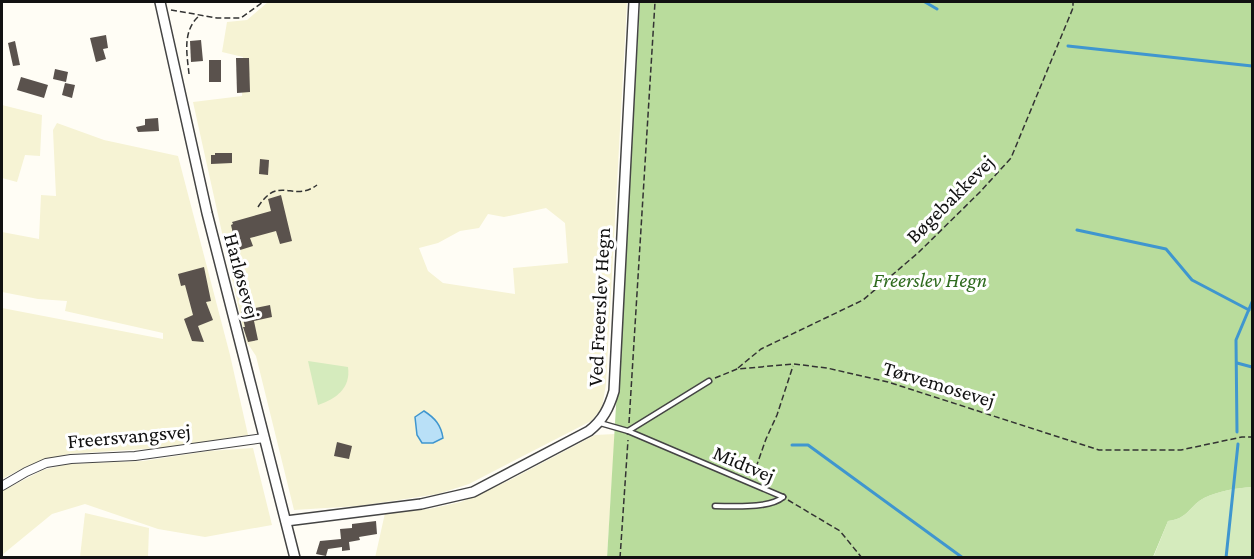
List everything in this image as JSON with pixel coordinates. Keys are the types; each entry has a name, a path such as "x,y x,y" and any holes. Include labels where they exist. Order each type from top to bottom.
{"street":[{"name":"Ved Freerslev Hegn","path":"600,423 614,391 634,2"},
{"name":"Harløsevej","path":"161,6 207,213 295,558"},
{"path":"286,521 421,504 473,492 600,423"},
{"name":"Freersvangsvej","path":"2,486 46,463 70,459 135,456 264,438"}],"lane":[{"path":"628,431 709,381"},
{"name":"Midtvej","path":"600,423 628,431 783,497"},
{"path":"715,506 755,505 778,501 783,497"}],"path":[{"path":"161,6 200,15 241,18 263,2"},
{"path":"621,558 655,2"},
{"name":"Bøgebakkevej","path":"737,369 761,349 863,300 919,252 1011,158 1074,2"},
{"path":"189,74 187,41 194,21 200,15"},
{"path":"258,207 265,196 273,190 307,192 317,185"},
{"path":"749,483 777,415 794,364"},
{"name":"Tørvemosevej","path":"709,381 737,369 794,364 827,368 888,382 1099,450 1181,450 1242,437 1252,437"},
{"name":"Midtvej","path":"783,497 840,531 862,558"}],"shaded area":[{"path":"268,2 627,2 606,384 602,408 591,421 469,484 438,494 359,506 294,510 256,356 246,341 193,102 242,96 243,57 222,52 227,22 247,20","holes":["546,208 565,223 568,263 513,268 515,294 443,283 428,271 419,248 438,243 460,231 479,228 488,214 504,217"]},
{"path":"2,105 42,115 40,156 25,155 17,182 2,178"},
{"path":"57,123 104,140 178,156 230,355 248,435 174,447 68,454 25,467 2,479 2,308 163,339 163,333 65,311 67,301 38,299 2,292 2,232 39,239 41,195 56,196 53,130"},
{"path":"615,434 607,557 375,558 385,513 429,509 461,502 508,481 595,435"},
{"path":"253,448 272,525 205,537 158,529 85,504 52,514 2,555 2,491 43,470 67,464 143,461 209,451"},
{"path":"85,513 149,528 148,557 80,557"}],"green space":[{"name":"Freerslev Hegn","path":"640,2 1252,2 1252,487 1228,490 1204,498 1180,518 1168,521 1153,557 607,558"},
{"path":"308,361 348,367 347,381 341,392 318,405"},
{"path":"1252,487 1252,557 1153,558 1168,521 1180,518 1204,498 1228,490"}],"water":[{"path":"424,411 437,422 441,429 443,438 433,443 422,443 417,435 415,417"}],"building":[{"path":"106,35 108,48 103,49 106,59 96,62 90,38"},
{"path":"201,40 203,61 191,62 190,41"},
{"path":"15,41 20,65 13,66 8,43"},
{"path":"236,58 249,58 250,92 237,93"},
{"path":"209,60 221,60 221,82 209,82"},
{"path":"55,69 68,72 66,82 53,79"},
{"path":"21,77 48,85 44,98 17,90"},
{"path":"65,83 75,85 72,98 62,95"},
{"path":"158,118 159,131 138,132 136,127 145,125 145,119"},
{"path":"232,153 232,163 211,164 211,155"},
{"path":"260,159 269,160 268,175 259,174"},
{"path":"281,195 292,241 280,244 276,231 250,238 253,246 237,251 232,222 271,211 268,199"},
{"path":"204,267 211,301 206,302 213,320 198,326 204,342 192,341 184,319 193,315 185,285 181,286 178,274"},
{"path":"270,305 272,317 254,321 258,340 248,342 241,311"},
{"path":"337,442 352,446 349,459 334,456"},
{"path":"376,521 377,534 359,537 360,540 349,542 350,550 342,551 342,547 328,549 326,556 316,554 320,541 341,539 340,529 352,528 352,524"}],"waterway":[{"path":"925,2 937,9"},
{"path":"1068,46 1252,66"},
{"path":"1077,230 1166,249 1192,280 1249,310"},
{"path":"1237,432 1236,340 1252,302"},
{"path":"1237,363 1252,367"},
{"path":"1226,558 1238,444"},
{"path":"792,445 808,445 963,558"}]}
